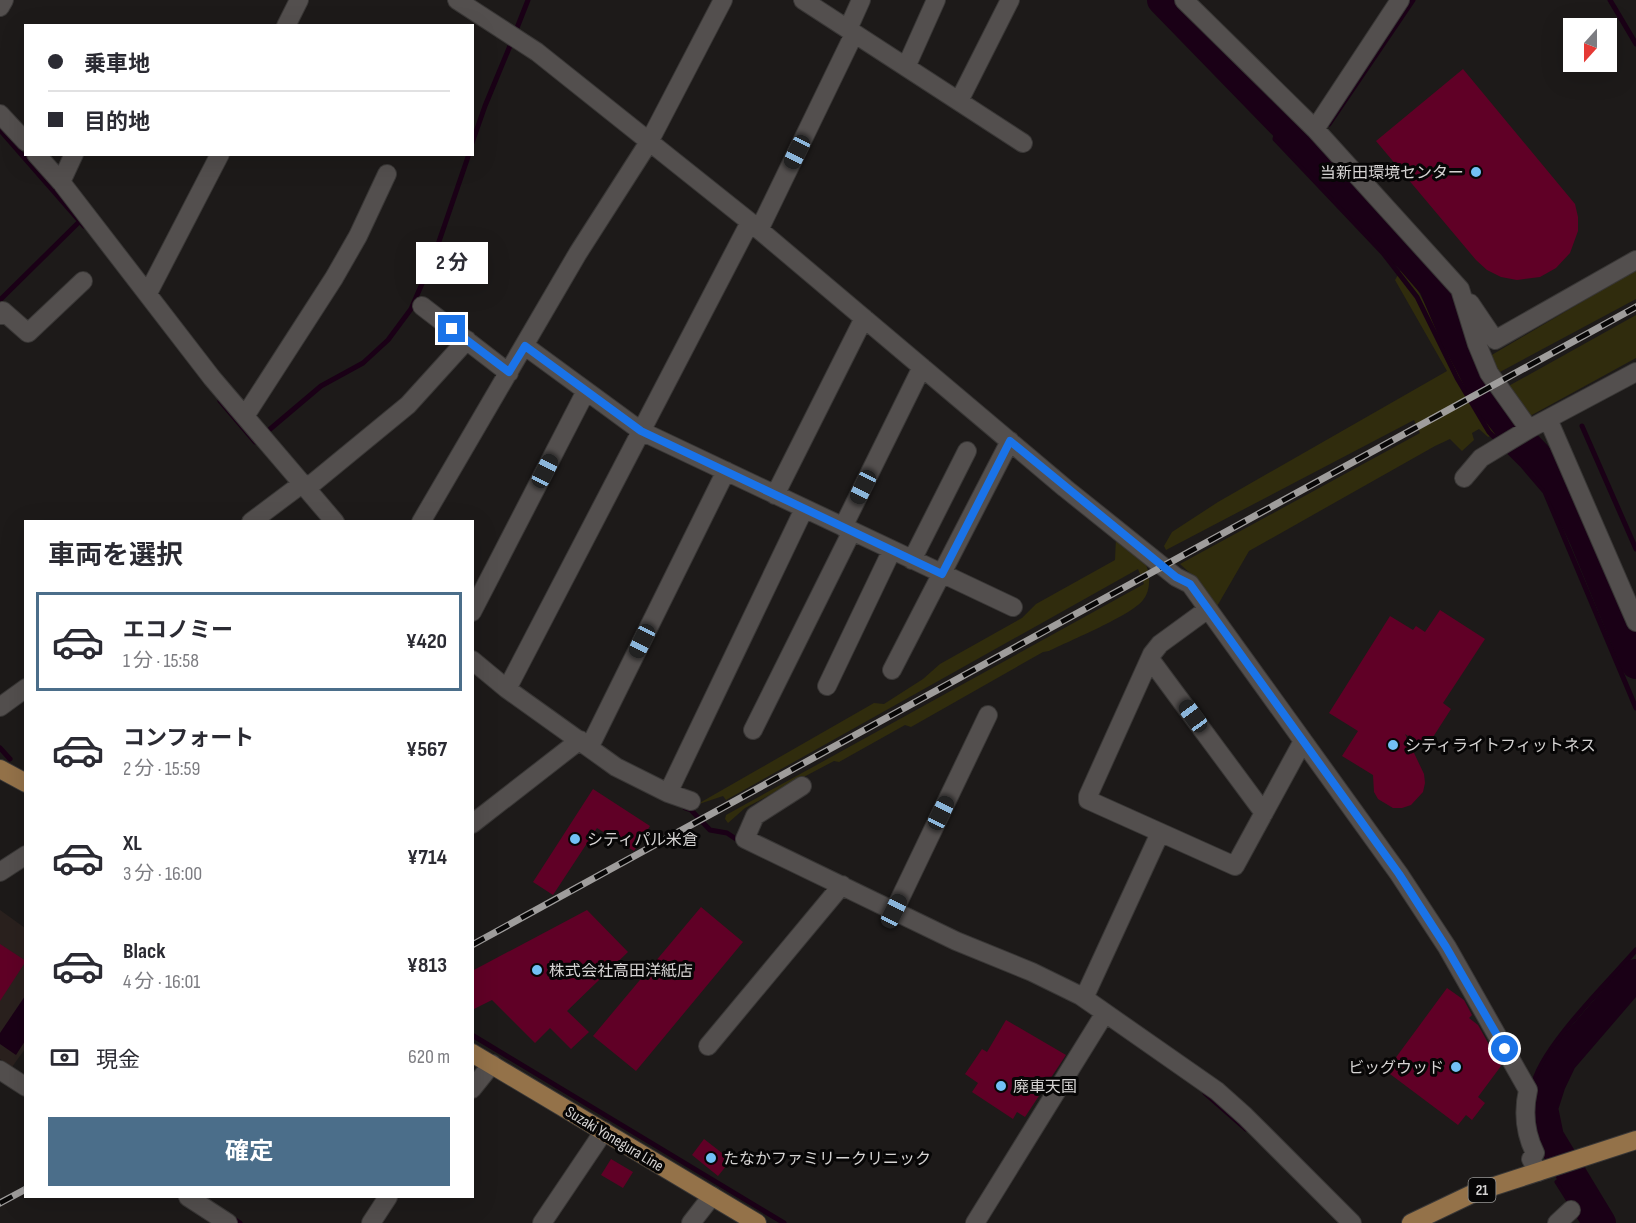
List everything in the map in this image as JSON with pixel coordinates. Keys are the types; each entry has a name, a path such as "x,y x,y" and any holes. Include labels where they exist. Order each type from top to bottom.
{"main road":[{"path":"0,769 24,782"},
{"name":"Suzaki Yonegura Line","path":"474,1054 757,1223"},
{"name":"21","path":"1411,1223 1476,1192 1636,1140"}],"street":[{"path":"0,7 3,0"},
{"path":"287,24 299,0"},
{"path":"457,0 472,19 515,37 755,226 1010,441 1176,577 1190,584 1399,874 1446,947 1528,1090 1525,1120 1528,1139 1534,1154 1531,1159 1538,1172"},
{"path":"422,520 578,253 649,142 723,0"},
{"path":"803,0 1023,143"},
{"path":"507,689 641,431 755,226 851,32 861,0"},
{"path":"906,67 936,0"},
{"path":"959,101 1010,0"},
{"path":"1184,0 1319,134 1460,289 1495,340 1636,260"},
{"path":"1319,134 1401,0"},
{"path":"0,114 24,140"},
{"path":"38,156 61,182 212,378 245,416 300,487 333,520"},
{"path":"61,182 73,156"},
{"path":"148,294 219,156"},
{"path":"245,416 334,278 358,236 387,174"},
{"path":"0,315 3,311 28,333 83,281"},
{"path":"1460,289 1489,374 1527,430"},
{"path":"422,306 509,372"},
{"path":"775,495 864,318"},
{"path":"254,520 408,405 467,340"},
{"path":"525,346 641,431 1013,607"},
{"path":"753,730 922,366"},
{"path":"1464,478 1481,458 1497,448 1636,372"},
{"path":"474,608 586,391"},
{"path":"1548,419 1636,622"},
{"path":"892,670 1010,441"},
{"path":"912,560 967,450"},
{"path":"474,823 585,743 726,471"},
{"path":"668,793 804,509"},
{"path":"827,686 892,550"},
{"path":"1208,609 1160,644 1150,658 1088,800 1235,866 1303,741"},
{"path":"1150,658 1264,813"},
{"path":"474,662 507,689 616,767 668,793 691,801"},
{"path":"0,707 22,697"},
{"path":"894,911 988,715"},
{"path":"802,786 754,816 745,839 839,889 1032,972 1084,998 1103,1017 1217,1091 1352,1223"},
{"path":"1084,998 1160,833"},
{"path":"0,872 24,856"},
{"path":"708,1046 839,889"},
{"path":"975,1223 1103,1017"},
{"path":"474,1087 492,1065"},
{"path":"0,1070 24,1086"},
{"path":"542,1223 604,1131"},
{"path":"691,1223 712,1196"},
{"path":"190,1198 228,1223"},
{"path":"370,1223 387,1198"},
{"path":"1557,1223 1571,1210"}],"shaded area":[{"path":"1401,270 1416,287 1486,418 1499,432 1488,437 1479,429 1472,433 1474,440 1462,451 1450,439 1435,446 1249,551 1216,608 1191,574 1180,564 1420,433 1414,420 1166,550 1164,546 1172,532 1218,502 1447,371 1395,280"},
{"path":"1636,270 1636,299 1500,372 1491,362 1490,356"},
{"path":"1636,315 1636,358 1530,416 1505,388"},
{"path":"1116,537 1141,557 1147,567 1148,590 1137,606 1114,620 1043,652 911,727 905,725 839,762 834,761 745,808 728,823 725,819 726,815 1144,584 1138,569 726,800 723,796 696,805 874,703 884,704 923,679 940,664 1022,618 1036,604 1115,560"},
{"path":"0,910 24,927 24,1050 12,1067 0,1059"},
{"path":"24,997 24,1043 16,1055 0,1044 0,1033"}],"building":[{"name":"当新田環境センター","path":"1463,69 1575,204 1578,231 1570,253 1556,268 1540,277 1517,280 1501,277 1487,270 1476,260 1376,141"},
{"path":"1440,610 1485,639 1443,703 1451,709 1426,748 1405,734 1424,774 1425,783 1423,792 1411,805 1393,808 1378,799 1374,792 1373,775 1342,756 1358,731 1329,713 1390,616 1413,630 1416,626 1425,632"},
{"name":"シティパル米倉","path":"593,789 650,826 634,851 597,828 553,895 533,882"},
{"path":"701,907 743,942 636,1071 593,1036"},
{"path":"587,910 628,952 567,1011 589,1032 571,1049 550,1028 535,1043 492,1000 474,1009 474,970"},
{"path":"0,944 24,960 24,964 0,1001"},
{"path":"1447,988 1464,1000 1472,1015 1469,1018 1478,1025 1501,1066 1478,1097 1485,1103 1472,1120 1466,1115 1458,1125 1386,1071"},
{"path":"1006,1020 1066,1055 1025,1117 1017,1112 1013,1119 972,1092 978,1083 965,1074 982,1049 987,1052"},
{"name":"たなかファミリークリニック","path":"704,1139 731,1160 718,1176 692,1155"},
{"path":"611,1159 633,1172 623,1188 601,1175"}],"waterway":[{"path":"515,33 528,0"},
{"path":"1162,0 1336,179 1433,285 1453,332 1490,403 1557,481 1584,538 1636,664"},
{"path":"1329,124 1413,0"},
{"path":"1610,0 1636,44"},
{"path":"474,137 512,41"},
{"path":"1279,121 1275,139 1383,253 1417,297 1457,378 1489,432 1545,492 1636,708"},
{"path":"0,130 84,226"},
{"path":"1310,152 1319,139"},
{"path":"269,430 321,386 363,363 388,340 411,309 434,256 468,156"},
{"path":"0,300 80,221"},
{"path":"220,401 255,442 257,441"},
{"path":"1582,426 1636,549"},
{"path":"0,748 10,759"},
{"path":"685,808 691,810 710,830 727,833 742,843"},
{"path":"1533,1087 1538,1072 1561,1035 1636,950"},
{"path":"1601,1223 1549,1137 1543,1108 1562,1060 1636,974"},
{"path":"474,1036 784,1223"},
{"path":"1205,1093 1246,1129"},
{"path":"1557,1182 1583,1223"},
{"path":"231,1217 240,1223"}],"railway":[{"path":"474,944 1636,307"},
{"path":"0,1203 24,1190"}],"place":[{"name":"当新田環境センター","path":"1476,172"},
{"name":"シティライトフィットネス","path":"1393,745"},
{"name":"シティパル米倉","path":"575,839"},
{"name":"株式会社高田洋紙店","path":"537,970"},
{"name":"ビッグウッド","path":"1456,1067"},
{"name":"廃車天国","path":"1001,1086"},
{"name":"たなかファミリークリニック","path":"711,1158"}],"route":[{"path":"452,329 509,372 525,346 641,431 942,574 1010,441 1176,577 1190,584 1399,874 1446,947 1505,1049"}]}
